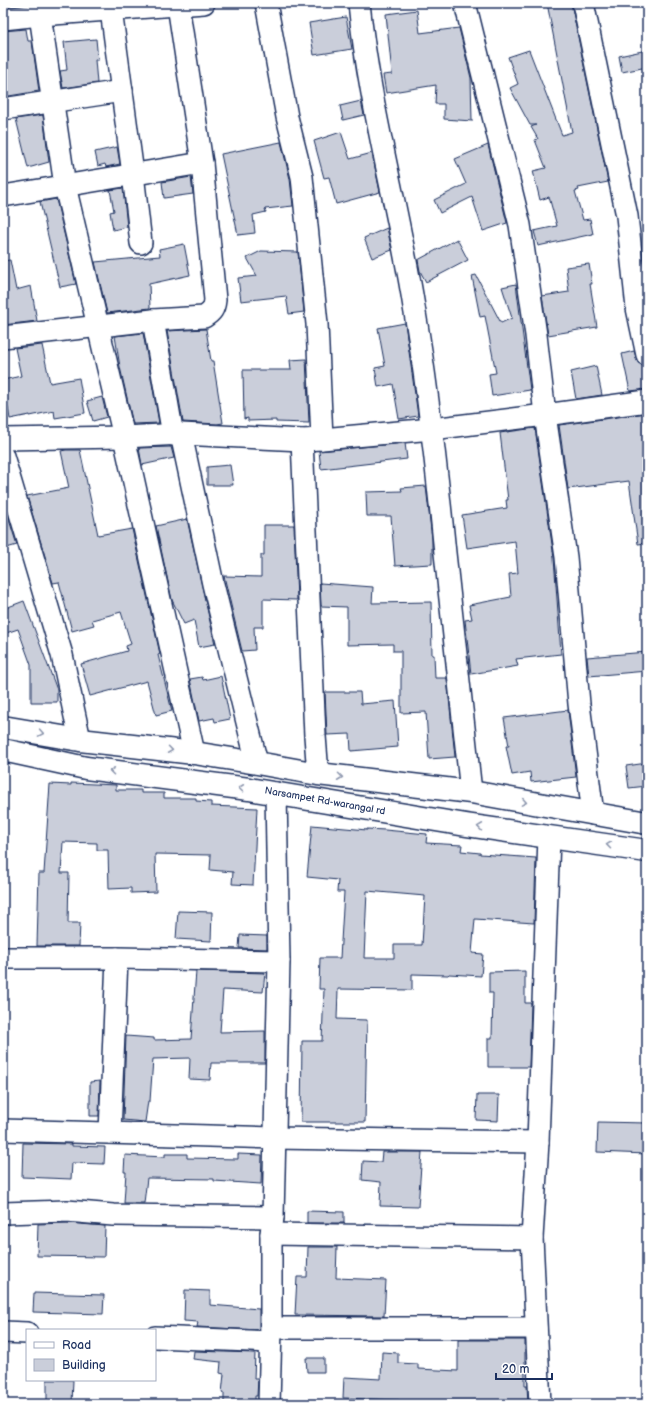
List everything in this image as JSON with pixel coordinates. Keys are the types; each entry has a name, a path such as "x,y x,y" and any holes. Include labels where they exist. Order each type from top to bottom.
{"main road":[{"path":"3,727 80,740 194,753 318,774 471,792 647,823"},
{"name":"Narsampet Rd-warangal rd","path":"3,750 86,768 276,793 466,825 647,851"}],"street":[{"path":"3,19 204,3"},
{"path":"266,3 287,117 302,176 317,324 322,439"},
{"path":"359,3 363,39 373,99 393,193 414,306 432,429 471,792"},
{"path":"465,3 520,225 536,335 545,416 566,557 579,704 593,814"},
{"path":"583,3 627,216 637,308 647,355"},
{"path":"3,337 153,320 204,317 210,314 214,308 215,300 202,163 178,5"},
{"path":"111,10 141,243"},
{"path":"40,15 65,186 124,437 194,753"},
{"path":"3,108 122,91"},
{"path":"3,196 202,163"},
{"path":"153,320 177,435 257,763"},
{"path":"3,439 177,435 302,440 322,439 432,429 545,416 647,401"},
{"path":"302,440 312,686 318,774"},
{"path":"3,456 62,655 80,740"},
{"path":"269,1404 278,961 276,793"},
{"path":"540,1404 532,1238 538,1142 549,837"},
{"path":"3,958 117,958 278,961"},
{"path":"110,1133 117,958"},
{"path":"3,1130 274,1138 538,1142"},
{"path":"3,1213 67,1211 272,1225 532,1238"},
{"path":"156,1337 536,1328"},
{"path":"3,1332 26,1333"}],"building":[{"path":"547,3 571,3 608,182 578,188 579,190 575,191 583,220 590,219 593,234 538,246 534,231 557,226 549,197 540,200 533,171 546,168 535,140 538,139 531,127 536,125 530,125 510,88 518,84 508,57 529,50 562,135 572,132"},
{"path":"417,10 420,33 459,28 471,78 472,121 444,119 444,104 435,104 436,85 386,93 383,75 392,74 386,14"},
{"path":"346,17 352,49 314,55 309,23"},
{"path":"26,29 28,41 32,41 39,91 3,97 3,31"},
{"path":"96,39 98,60 95,60 97,83 63,88 60,71 67,70 64,42"},
{"path":"647,50 647,67 622,72 619,56"},
{"path":"361,101 364,115 343,120 340,106"},
{"path":"43,115 49,162 28,168 16,119"},
{"path":"341,132 350,159 372,153 380,192 336,204 329,177 324,178 314,141"},
{"path":"281,142 290,179 293,206 265,209 266,212 253,215 255,233 238,235 221,154"},
{"path":"488,145 507,223 483,231 472,197 440,213 434,200 466,184 455,159"},
{"path":"117,147 120,164 106,167 105,164 98,166 95,152"},
{"path":"191,177 193,194 164,198 162,182"},
{"path":"123,188 127,227 113,230 110,212 114,211 110,190"},
{"path":"56,199 76,284 60,287 40,202"},
{"path":"387,228 392,250 372,258 364,238"},
{"path":"457,239 468,260 426,282 420,271 418,260"},
{"path":"184,244 190,275 149,284 150,308 107,313 95,262 160,256 159,249"},
{"path":"261,251 298,252 304,312 289,314 286,296 241,301 238,278 257,276 247,258"},
{"path":"10,260 16,290 31,286 37,321 3,325 3,261"},
{"path":"589,264 592,284 590,284 597,327 548,335 542,296 569,292 566,267"},
{"path":"476,275 501,323 512,318 502,287 516,284 530,390 492,396 489,374 496,373 485,316 480,317 472,276"},
{"path":"405,323 418,416 399,419 393,384 378,387 375,368 385,366 378,328"},
{"path":"206,329 223,423 183,422 167,331"},
{"path":"143,333 159,423 133,424 120,367 115,336"},
{"path":"42,345 50,383 79,378 85,413 55,418 54,411 10,419 3,380 21,376 15,348"},
{"path":"634,351 638,363 646,367 647,389 630,391 622,354"},
{"path":"306,359 309,423 276,422 276,420 248,421 248,418 244,419 243,370 291,370 290,360"},
{"path":"596,366 602,395 576,399 571,372"},
{"path":"102,397 107,417 93,421 87,401"},
{"path":"647,413 647,543 638,544 629,481 568,489 559,425"},
{"path":"535,428 554,558 561,654 516,659 518,666 471,674 465,620 472,619 469,605 511,597 509,574 518,573 515,541 467,548 462,515 507,508 506,500 508,500 500,433"},
{"path":"405,443 407,459 321,469 319,451"},
{"path":"171,447 174,458 142,465 139,448"},
{"path":"80,450 98,535 132,529 160,654 158,655 172,711 156,715 147,681 90,696 81,664 127,651 126,646 131,644 121,612 92,620 94,625 72,631 59,582 53,583 27,496 69,488 61,451"},
{"path":"230,465 233,485 207,485 207,467"},
{"path":"426,486 432,539 432,564 395,566 391,516 367,516 366,492 402,491 401,488"},
{"path":"3,501 17,545 3,549"},
{"path":"187,519 215,644 199,647 194,620 184,624 172,600 156,526"},
{"path":"264,525 294,525 297,600 263,599 263,627 254,627 255,650 242,651 224,576 261,577 261,555 264,555"},
{"path":"320,583 373,587 372,603 431,602 432,655 434,655 435,678 447,678 455,757 429,759 426,712 401,713 401,651 393,651 393,644 347,645 347,607 321,606"},
{"path":"24,601 57,690 57,702 31,702 31,665 18,629 3,634 3,609"},
{"path":"647,652 647,671 589,676 587,657"},
{"path":"221,676 230,719 215,722 214,718 199,721 190,679 202,677 203,680"},
{"path":"325,692 360,692 361,704 395,701 398,747 351,751 350,734 327,735"},
{"path":"568,710 576,777 531,782 530,772 512,775 506,746 509,746 504,718"},
{"path":"647,763 647,786 629,788 626,766"},
{"path":"71,783 116,785 116,790 141,790 141,793 164,793 164,798 196,798 196,801 211,802 211,806 257,808 253,885 232,884 233,872 210,870 211,855 155,854 156,892 131,893 131,888 109,889 108,850 97,850 97,843 63,842 61,873 69,873 68,923 80,923 79,946 37,946 39,873 44,873 50,784 71,785"},
{"path":"312,825 427,834 426,843 462,845 461,851 480,854 536,858 534,923 475,919 472,953 483,954 481,976 412,974 412,990 338,989 337,1019 367,1020 365,1122 301,1122 302,1041 322,1041 324,989 319,989 320,958 340,958 344,892 337,892 338,880 307,877","holes":["367,891 425,896 422,945 394,945 394,958 364,958"]},
{"path":"178,911 212,912 211,941 176,939"},
{"path":"240,935 267,936 267,949 239,948"},
{"path":"196,971 265,973 263,992 223,990 220,1032 265,1031 265,1063 211,1063 210,1080 189,1079 190,1058 153,1059 150,1101 148,1101 145,1122 123,1120 126,1036 154,1038 154,1040 191,1039"},
{"path":"525,971 525,1003 531,1003 529,1067 488,1067 488,1038 492,1038 493,993 489,993 489,972"},
{"path":"100,1081 99,1116 90,1116 90,1082"},
{"path":"477,1095 499,1095 498,1121 476,1120"},
{"path":"598,1122 647,1123 647,1154 597,1152"},
{"path":"23,1143 72,1144 72,1146 105,1147 104,1164 72,1163 71,1179 22,1177"},
{"path":"382,1152 422,1152 418,1207 380,1206 381,1182 362,1180 363,1161 381,1162"},
{"path":"165,1154 187,1154 187,1158 238,1159 238,1154 262,1155 261,1184 214,1181 214,1179 147,1178 144,1203 124,1203 126,1172 124,1172 125,1155 165,1157"},
{"path":"307,1211 344,1212 344,1223 307,1223"},
{"path":"67,1223 105,1226 104,1257 37,1256 38,1224"},
{"path":"308,1247 337,1247 336,1278 386,1280 384,1316 295,1315 297,1277 307,1277"},
{"path":"185,1290 210,1291 210,1305 259,1309 259,1330 197,1327 198,1322 184,1321"},
{"path":"34,1293 104,1295 103,1314 33,1312"},
{"path":"458,1340 525,1340 525,1386 527,1386 528,1404 508,1404 508,1402 451,1402 451,1404 424,1404 399,1402 399,1400 343,1398 344,1377 381,1379 382,1352 398,1353 398,1363 418,1364 418,1369 458,1371"},
{"path":"194,1351 255,1353 254,1379 258,1379 255,1404 224,1404 224,1393 222,1393 224,1374 220,1373 221,1362 193,1359"},
{"path":"306,1358 324,1358 324,1372 307,1372"},
{"path":"47,1381 73,1381 72,1404 47,1404"}]}
